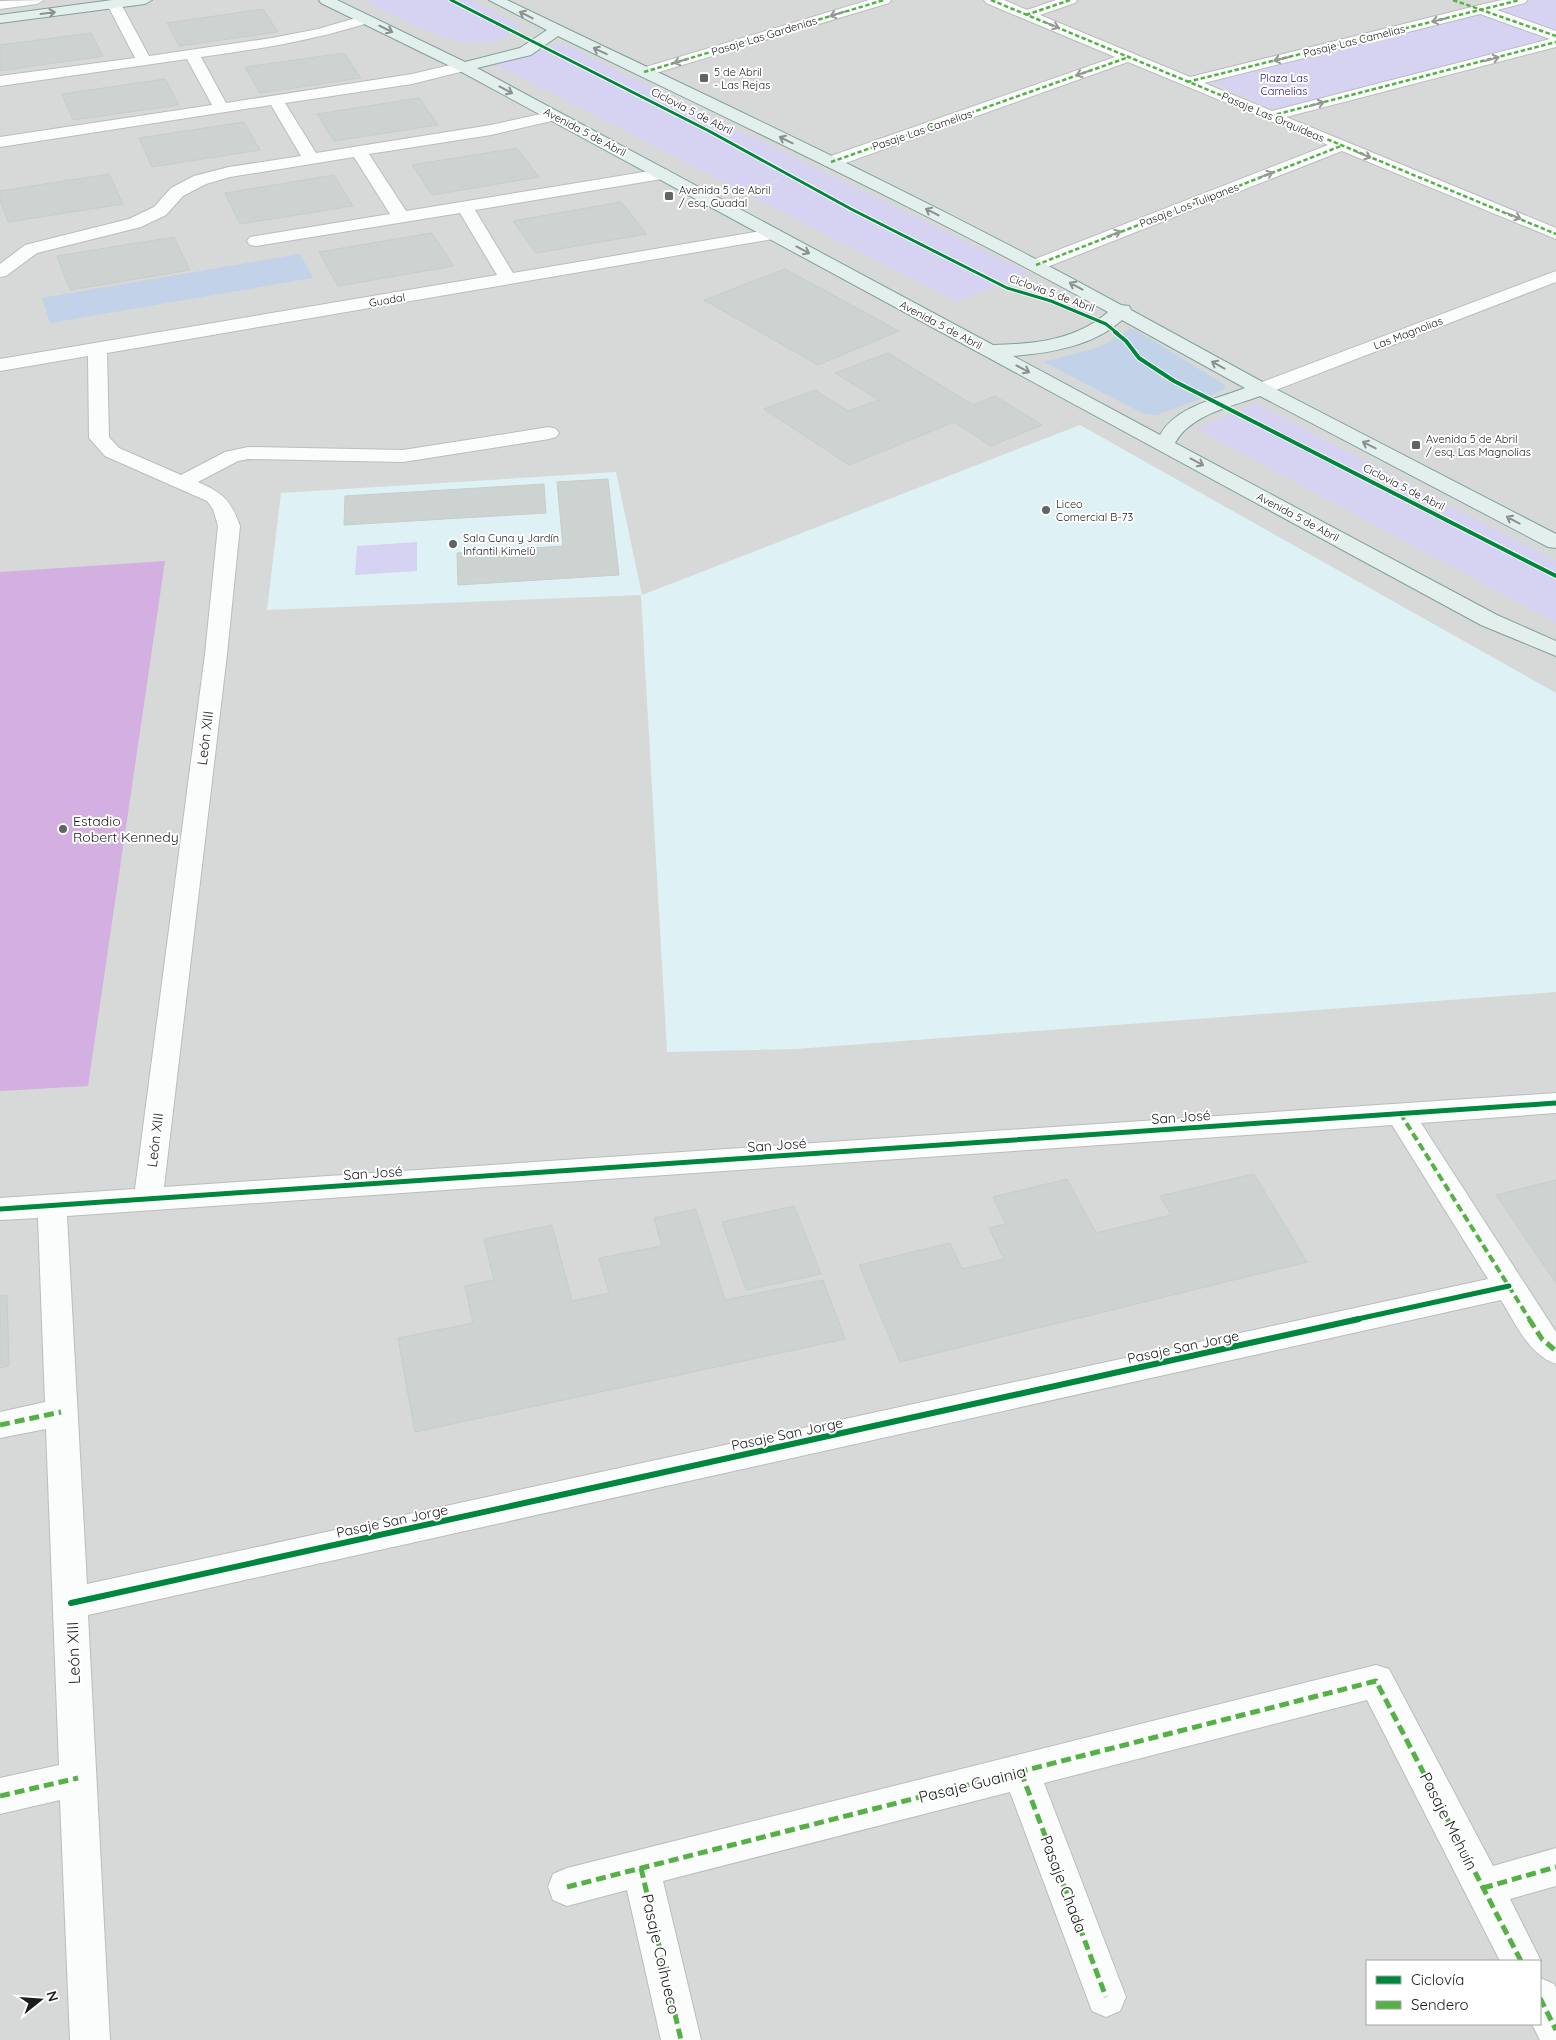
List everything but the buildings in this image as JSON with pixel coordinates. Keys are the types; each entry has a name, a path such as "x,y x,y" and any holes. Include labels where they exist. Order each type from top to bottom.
{"main road":[{"path":"0,19 145,0"},
{"name":"Avenida 5 de Abril","path":"326,0 463,67 1488,620 1556,649"},
{"path":"496,0 831,162 1036,265 1122,310 1261,389 1556,542"},
{"path":"463,67 532,50 546,42 556,30"},
{"path":"990,351 1032,349 1073,339 1106,324 1122,310"},
{"path":"1164,445 1173,429 1194,414 1261,389"},
{"path":"1488,620 1556,659"}],"street":[{"path":"0,5 37,0"},
{"name":"Pasaje Las Gardenias","path":"644,72 884,0"},
{"name":"Pasaje Las Orquídeas","path":"991,0 1556,234"},
{"path":"1026,15 1070,0"},
{"path":"1453,0 1556,36"},
{"name":"Pasaje Las Camelias","path":"1187,82 1520,0"},
{"path":"114,4 144,61"},
{"path":"0,81 296,38 366,19"},
{"path":"1270,116 1556,42"},
{"path":"192,54 222,109"},
{"name":"Pasaje Las Camelias","path":"831,162 1129,57"},
{"path":"0,142 412,79 463,67"},
{"path":"276,101 311,159"},
{"path":"0,272 31,250 56,241 113,230 136,223 160,211 177,192 200,180 229,172 491,130 554,116"},
{"name":"Pasaje Los Tulipanes","path":"1036,265 1342,146"},
{"path":"359,152 401,217"},
{"path":"256,241 662,174"},
{"path":"465,207 508,279"},
{"name":"Guadal","path":"0,365 773,234"},
{"name":"Las Magnolias","path":"1261,389 1556,276"},
{"name":"León XIII","path":"97,349 99,438 112,452 214,497 223,508 229,526 216,654 148,1200"},
{"path":"183,482 232,456 248,453 370,457 403,456 549,433"},
{"name":"San José","path":"0,1209 1556,1102"},
{"path":"1400,1113 1542,1339 1556,1351"},
{"name":"León XIII","path":"52,1206 90,2040"},
{"name":"Pasaje San Jorge","path":"71,1604 1509,1286"},
{"path":"0,1425 61,1412"},
{"name":"Pasaje Guainia","path":"567,1888 1376,1681"},
{"name":"Pasaje Mehuín","path":"1376,1681 1520,1960"},
{"name":"Pasaje Chada","path":"1021,1772 1106,1997"},
{"path":"0,1796 78,1778"},
{"path":"1483,1888 1556,1867"},
{"name":"Pasaje Coihueco","path":"641,1868 681,2040"},
{"path":"1541,2000 1556,2030"}],"path":[{"path":"716,203 831,162"}],"shaded area":[{"path":"0,0 1556,0 1556,2040 0,2040"},
{"path":"300,254 313,278 50,323 42,298"},
{"path":"1132,328 1225,385 1224,390 1157,415 1144,414 1044,362 1100,347"},
{"path":"1080,425 1556,693 1556,992 796,1049 667,1052 641,595 267,610 281,493 616,472 642,595"},
{"name":"Estadio Robert Kennedy","path":"165,561 88,1086 0,1091 0,572"}],"green space":[{"path":"364,0 471,0 520,25 502,39 468,42 449,38 413,25"},
{"name":"Plaza Las Camelias","path":"1533,0 1556,0 1556,38 1279,109 1266,107 1213,82 1217,78"},
{"path":"561,43 1029,273 957,302 493,63"},
{"path":"1255,403 1556,561 1556,623 1197,429"},
{"path":"417,542 417,571 355,575 357,546"}],"marked path":[{"path":"644,72 884,0"},
{"path":"991,0 1556,234"},
{"path":"1026,15 1070,0"},
{"path":"1453,0 1556,36"},
{"path":"1187,82 1520,0"},
{"path":"1270,116 1556,42"},
{"path":"831,162 1129,57"},
{"path":"1036,265 1341,146"},
{"path":"1400,1113 1542,1339 1556,1351"},
{"path":"0,1425 61,1412"},
{"path":"567,1887 1376,1681 1520,1960"},
{"path":"1021,1772 1106,1997"},
{"path":"0,1796 78,1778"},
{"path":"1483,1888 1556,1867"},
{"path":"641,1868 681,2040"},
{"path":"1541,2000 1556,2030"}],"cycle path":[{"name":"Ciclovia 5 de Abril","path":"451,0 709,131 851,209 1007,288 1051,301 1106,324 1126,341 1139,358 1174,381 1556,576"},
{"path":"0,1209 1556,1103"},
{"path":"71,1603 1509,1286"}],"place":[{"name":"5 de Abril - Las Rejas","path":"704,78"},
{"name":"Avenida 5 de Abril / esq. Guadal","path":"669,196"},
{"name":"Avenida 5 de Abril / esq. Las Magnolias","path":"1416,445"},
{"name":"Liceo Comercial B-73","path":"1046,510"},
{"name":"Sala Cuna y Jardín Infantil Kimelü","path":"453,544"},
{"name":"Estadio Robert Kennedy","path":"63,829"}]}
